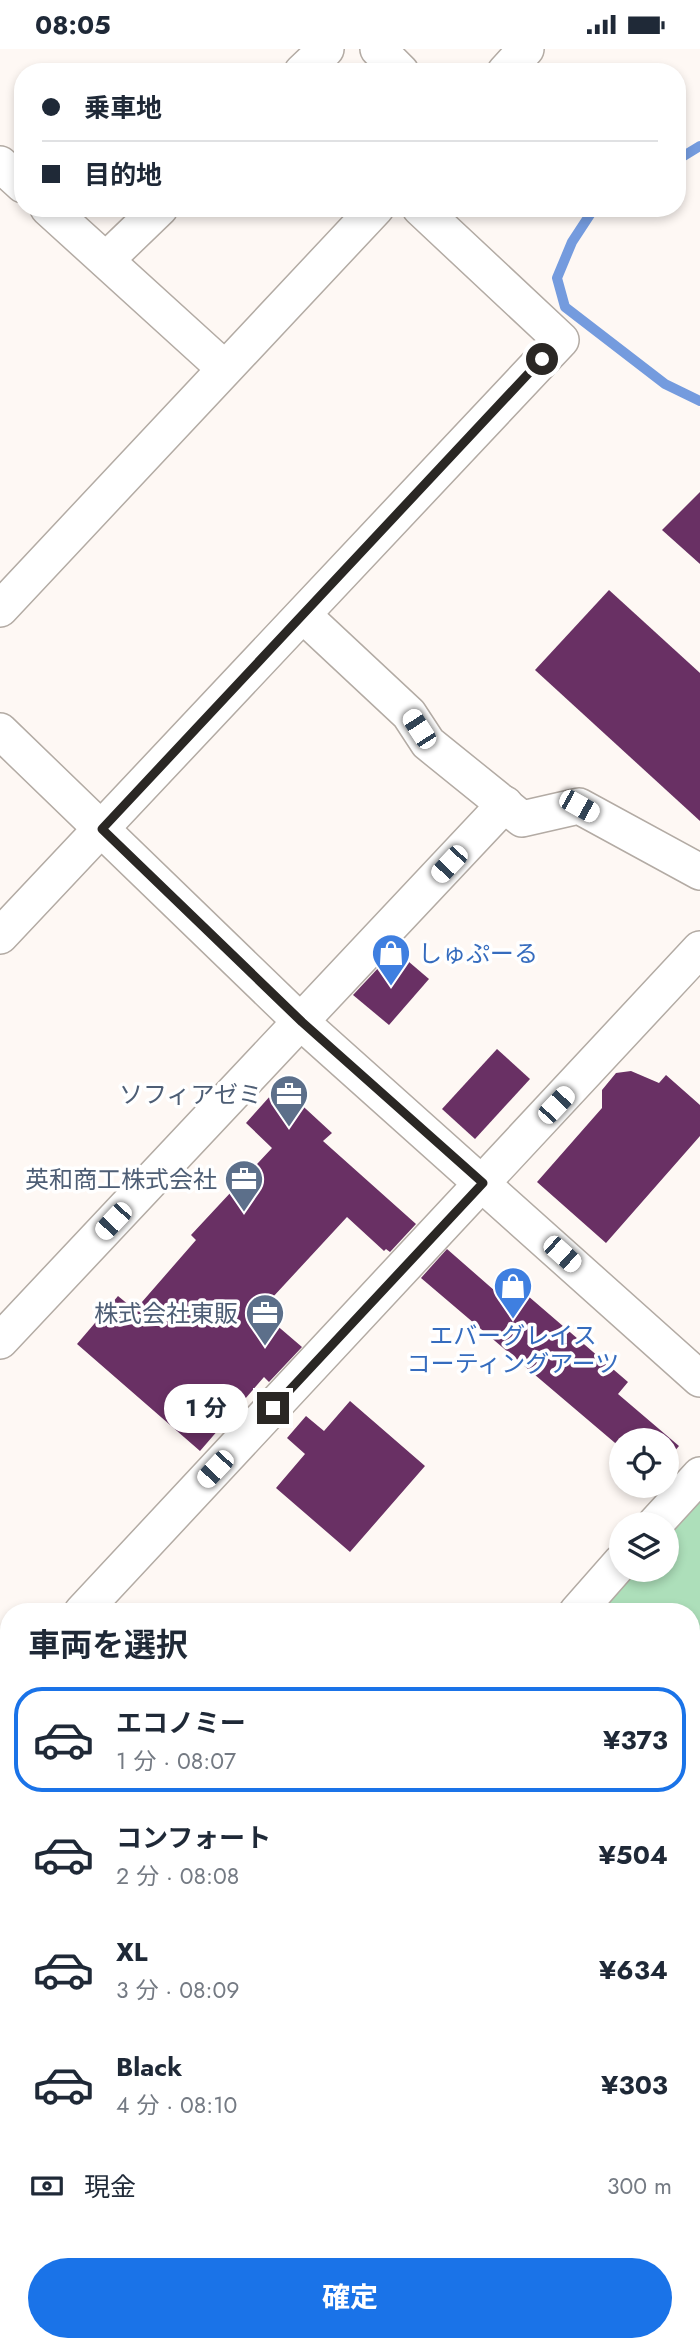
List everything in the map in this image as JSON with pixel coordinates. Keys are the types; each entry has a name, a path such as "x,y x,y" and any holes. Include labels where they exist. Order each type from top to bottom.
{"street":[{"path":"311,63 326,49"},
{"path":"378,49 392,63"},
{"path":"513,63 526,49"},
{"path":"58,217 224,368"},
{"path":"106,260 151,217"},
{"path":"0,608 367,217"},
{"path":"0,936 561,340 430,217"},
{"path":"303,615 409,714 428,743 522,819 579,806 700,872"},
{"path":"0,731 302,1022 700,1379"},
{"path":"0,1341 505,804"},
{"path":"90,1603 700,949"},
{"path":"666,1512 700,1475"},
{"path":"585,1603 609,1576"}],"green space":[{"path":"700,1487 700,1603 609,1603 601,1596 614,1582 679,1582 677,1512"}],"building":[{"path":"700,492 700,564 662,530"},
{"path":"609,590 700,673 700,821 535,670"},
{"path":"395,950 429,979 389,1025 353,995"},
{"path":"497,1049 530,1079 475,1139 442,1109"},
{"path":"631,1071 659,1083 666,1075 700,1105 700,1136 606,1243 537,1182 602,1108 602,1090 616,1073"},
{"path":"280,1085 332,1133 323,1141 416,1224 390,1252 386,1249 384,1251 347,1217 260,1311 302,1347 269,1382 264,1377 200,1451 77,1344 118,1296 135,1310 196,1240 191,1235 272,1148 246,1123"},
{"path":"447,1249 495,1291 506,1277 628,1382 618,1394 658,1428 609,1428 609,1438 421,1278"},
{"path":"350,1401 425,1466 350,1552 276,1488 305,1454 287,1438 306,1416 324,1431"}],"waterway":[{"path":"686,155 700,146"},
{"path":"588,217 572,242 557,278 565,307 665,384 700,401"}],"place":[{"name":"しゅぷーる","path":"391,987"},
{"name":"ソフィアゼミ","path":"289,1128"},
{"name":"英和商工株式会社","path":"244,1213"},
{"name":"エバーグレイス コーティングアーツ","path":"513,1320"},
{"name":"株式会社東販","path":"265,1347"}],"route":[{"path":"273,1408 483,1183 302,1022 102,829 542,359"}]}
